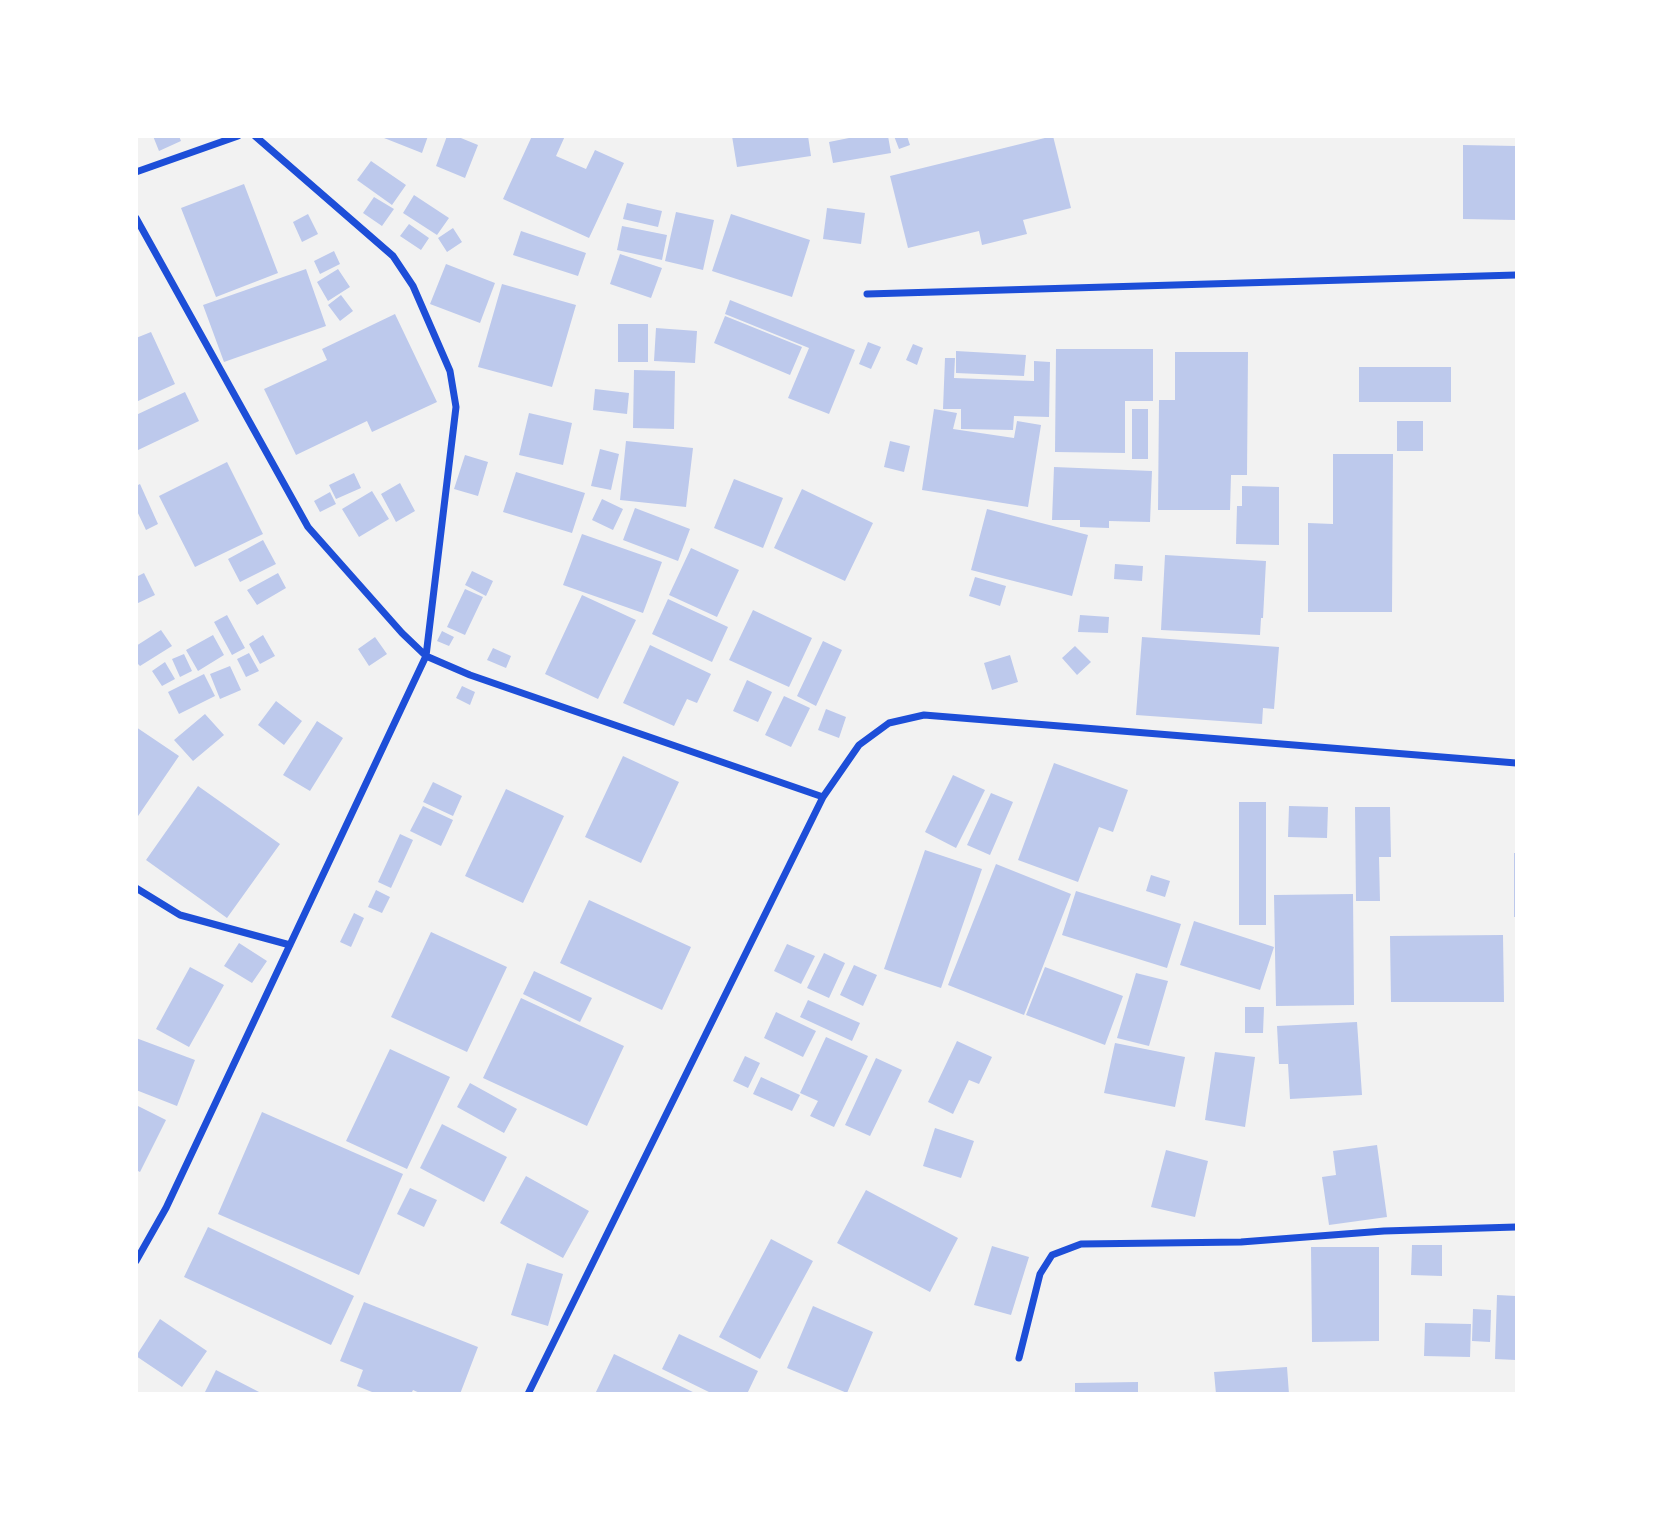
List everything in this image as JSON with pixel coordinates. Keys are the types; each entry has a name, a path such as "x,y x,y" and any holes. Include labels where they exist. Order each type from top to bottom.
{"street":[{"path":"136,172 238,136"},
{"path":"136,1261 166,1208 426,656 456,407 450,371 413,286 393,256 255,136"},
{"path":"136,218 308,527 402,634 426,656 470,675 822,797"},
{"path":"867,294 1517,275"},
{"path":"528,1394 822,797 859,745 889,723 924,715 1517,763"},
{"path":"136,888 180,915 290,945"},
{"path":"1019,1358 1041,1274 1052,1255 1081,1244 1241,1242 1384,1231 1517,1227"}],"building":[{"path":"153,136 179,136 181,141 159,151"},
{"path":"379,136 428,136 422,153"},
{"path":"447,136 456,136 478,145 465,178 436,166"},
{"path":"532,136 565,136 556,156 586,169 595,150 624,163 589,238 503,199"},
{"path":"732,136 808,136 811,156 737,167"},
{"path":"859,136 888,136 891,153 833,163 829,142"},
{"path":"894,136 907,136 910,145 899,149"},
{"path":"1053,136 1071,208 1023,220 1027,234 982,245 979,231 908,248 890,176"},
{"path":"1463,145 1516,146 1516,220 1463,219"},
{"path":"371,161 406,185 392,205 357,180"},
{"path":"244,184 278,273 216,297 181,208"},
{"path":"414,195 449,218 437,235 403,213"},
{"path":"374,197 394,209 382,226 363,213"},
{"path":"627,203 662,211 658,227 623,219"},
{"path":"827,208 865,213 861,244 823,239"},
{"path":"676,212 714,220 703,270 665,261"},
{"path":"308,214 318,234 302,242 293,222"},
{"path":"731,214 810,240 792,297 712,271"},
{"path":"409,224 429,238 421,250 400,236"},
{"path":"622,226 667,235 662,260 617,250"},
{"path":"453,228 462,242 447,252 438,238"},
{"path":"521,231 586,253 578,276 513,255"},
{"path":"334,251 340,264 320,274 314,261"},
{"path":"620,254 662,268 651,298 610,284"},
{"path":"446,264 495,283 480,323 430,304"},
{"path":"306,269 326,326 224,362 203,305"},
{"path":"338,269 350,287 328,301 317,282"},
{"path":"502,284 576,305 552,387 478,367"},
{"path":"341,295 353,311 340,321 328,305"},
{"path":"730,300 855,350 829,414 788,398 809,348 725,314"},
{"path":"395,314 437,402 372,432 367,421 296,455 264,389 327,360 322,349"},
{"path":"725,316 802,347 790,375 714,343"},
{"path":"618,324 648,324 648,362 618,362"},
{"path":"656,328 697,331 695,363 654,361"},
{"path":"151,332 175,384 136,402 136,338"},
{"path":"868,342 881,347 871,369 859,364"},
{"path":"913,344 923,348 917,365 906,360"},
{"path":"1056,349 1153,349 1153,401 1125,401 1125,453 1055,452"},
{"path":"956,351 1026,355 1024,376 956,373"},
{"path":"1175,352 1248,352 1247,475 1231,475 1230,510 1158,510 1159,400 1175,400"},
{"path":"945,358 955,358 954,378 1034,381 1034,361 1050,362 1049,417 1014,416 1013,430 961,429 961,409 943,409"},
{"path":"1359,367 1451,367 1451,402 1359,402"},
{"path":"634,370 675,371 674,429 633,428"},
{"path":"595,389 629,393 627,414 593,410"},
{"path":"185,392 199,421 136,451 136,415"},
{"path":"934,409 957,413 953,429 1014,438 1017,421 1041,425 1028,507 922,490"},
{"path":"1132,409 1148,409 1148,459 1132,459"},
{"path":"529,413 572,423 563,465 519,455"},
{"path":"1397,421 1423,421 1423,451 1397,451"},
{"path":"626,441 693,448 686,507 620,500"},
{"path":"890,441 910,446 904,472 884,467"},
{"path":"600,449 619,454 611,490 591,486"},
{"path":"1333,454 1393,454 1392,612 1308,612 1308,523 1333,524"},
{"path":"465,455 488,462 478,496 454,489"},
{"path":"227,462 263,534 195,567 159,496"},
{"path":"1054,467 1152,471 1150,522 1109,521 1109,528 1080,527 1080,520 1052,520"},
{"path":"516,472 585,493 572,533 503,512"},
{"path":"354,473 361,488 336,499 329,485"},
{"path":"734,479 783,498 763,548 714,528"},
{"path":"400,483 415,511 396,522 381,494"},
{"path":"140,484 158,524 146,530 136,509 136,486"},
{"path":"1242,486 1279,487 1279,545 1236,544 1237,506 1242,506"},
{"path":"802,489 873,523 845,581 774,548"},
{"path":"372,491 389,519 359,537 342,509"},
{"path":"330,492 336,504 320,512 314,501"},
{"path":"602,499 623,509 613,530 592,520"},
{"path":"635,508 690,529 678,561 623,540"},
{"path":"987,509 1088,535 1072,596 971,570"},
{"path":"582,534 662,562 643,613 563,585"},
{"path":"263,540 276,564 240,582 228,559"},
{"path":"691,548 739,570 717,617 669,595"},
{"path":"1165,555 1266,561 1260,635 1161,630"},
{"path":"1115,564 1143,566 1142,581 1114,579"},
{"path":"472,571 493,581 486,596 465,585"},
{"path":"144,573 155,595 136,604 136,577"},
{"path":"278,573 286,588 257,605 247,590"},
{"path":"975,577 1006,586 1000,606 969,596"},
{"path":"465,589 483,597 465,635 447,627"},
{"path":"582,595 636,620 598,699 545,674"},
{"path":"668,599 728,627 712,662 652,634"},
{"path":"753,610 812,638 789,687 729,660"},
{"path":"227,615 245,648 232,655 214,622"},
{"path":"1080,615 1109,617 1108,633 1078,632"},
{"path":"161,630 172,646 140,666 136,662 136,646"},
{"path":"442,631 454,637 449,646 437,641"},
{"path":"213,635 224,655 198,671 186,650"},
{"path":"263,635 275,656 260,664 249,644"},
{"path":"375,637 387,654 369,666 358,649"},
{"path":"1142,637 1279,647 1274,709 1263,708 1262,724 1136,715"},
{"path":"823,641 842,650 816,706 797,696"},
{"path":"650,645 711,674 697,703 687,699 674,726 623,703"},
{"path":"1075,646 1091,662 1077,675 1062,658"},
{"path":"493,648 511,656 506,668 487,660"},
{"path":"249,653 259,671 246,677 237,659"},
{"path":"184,654 192,671 180,677 172,659"},
{"path":"1010,655 1018,682 992,690 984,663"},
{"path":"165,662 175,679 162,686 152,671"},
{"path":"230,666 241,690 220,699 210,674"},
{"path":"204,674 215,696 179,714 168,692"},
{"path":"747,680 772,692 758,722 733,711"},
{"path":"462,686 475,692 470,705 456,698"},
{"path":"784,696 810,708 791,747 765,735"},
{"path":"276,701 302,721 284,745 258,725"},
{"path":"826,709 846,717 839,738 818,730"},
{"path":"205,714 224,735 193,761 174,740"},
{"path":"317,721 343,738 310,791 283,775"},
{"path":"136,727 179,756 136,819"},
{"path":"623,756 679,782 641,863 585,837"},
{"path":"1054,763 1128,790 1113,832 1099,827 1078,882 1018,860"},
{"path":"953,775 985,790 956,848 925,832"},
{"path":"433,782 462,796 453,816 423,802"},
{"path":"198,786 280,844 227,918 146,860"},
{"path":"506,789 564,816 523,903 465,876"},
{"path":"991,793 1013,802 990,855 967,845"},
{"path":"1239,802 1266,802 1266,925 1239,925"},
{"path":"423,806 453,820 441,846 410,831"},
{"path":"1289,806 1328,807 1327,838 1288,837"},
{"path":"1355,807 1390,807 1391,857 1379,857 1380,901 1356,901"},
{"path":"400,834 413,840 391,888 378,882"},
{"path":"925,850 982,869 941,988 884,969"},
{"path":"1516,853 1516,917 1514,917"},
{"path":"996,864 1071,894 1024,1015 948,985"},
{"path":"1151,875 1170,881 1165,897 1146,891"},
{"path":"376,890 390,897 382,913 368,907"},
{"path":"1076,891 1181,924 1167,968 1062,935"},
{"path":"1353,894 1354,1005 1276,1006 1274,895"},
{"path":"589,900 691,947 662,1010 560,963"},
{"path":"354,913 364,918 351,947 340,942"},
{"path":"1194,921 1274,947 1260,990 1180,965"},
{"path":"431,932 507,967 467,1052 391,1017"},
{"path":"1503,935 1504,1002 1391,1002 1390,936"},
{"path":"239,943 267,961 252,983 224,966"},
{"path":"787,944 815,956 801,984 774,971"},
{"path":"824,953 845,963 829,998 807,988"},
{"path":"854,965 877,975 863,1006 840,995"},
{"path":"190,967 224,985 189,1047 156,1029"},
{"path":"1045,967 1123,996 1105,1045 1026,1015"},
{"path":"534,971 592,998 580,1022 523,994"},
{"path":"1136,973 1168,981 1149,1046 1117,1038"},
{"path":"521,998 624,1046 587,1126 483,1078"},
{"path":"808,1000 860,1023 852,1041 800,1017"},
{"path":"1245,1007 1264,1007 1263,1033 1245,1033"},
{"path":"776,1012 816,1031 803,1057 764,1038"},
{"path":"1357,1022 1362,1095 1290,1099 1288,1064 1279,1064 1277,1026"},
{"path":"826,1037 868,1056 834,1127 810,1116 818,1101 800,1093"},
{"path":"136,1038 195,1060 177,1106 136,1090"},
{"path":"957,1041 992,1057 979,1084 969,1080 953,1114 928,1102"},
{"path":"1115,1043 1185,1057 1175,1107 1104,1093"},
{"path":"390,1049 450,1077 407,1169 346,1141"},
{"path":"1215,1052 1255,1057 1245,1127 1205,1120"},
{"path":"745,1056 760,1063 748,1088 733,1081"},
{"path":"876,1058 902,1070 870,1136 845,1125"},
{"path":"761,1077 800,1095 792,1111 753,1094"},
{"path":"470,1083 517,1109 504,1133 457,1107"},
{"path":"136,1105 166,1120 140,1172 136,1170"},
{"path":"262,1112 403,1174 359,1275 218,1214"},
{"path":"442,1124 507,1157 484,1202 420,1168"},
{"path":"935,1128 974,1141 961,1178 923,1166"},
{"path":"1377,1145 1387,1217 1329,1225 1322,1177 1336,1175 1333,1151"},
{"path":"1166,1150 1208,1161 1195,1217 1151,1207"},
{"path":"526,1176 589,1211 563,1258 500,1223"},
{"path":"410,1188 437,1200 424,1227 397,1214"},
{"path":"866,1190 958,1238 930,1292 837,1243"},
{"path":"208,1227 354,1296 331,1345 184,1277"},
{"path":"771,1239 813,1261 760,1359 719,1337"},
{"path":"1412,1245 1442,1245 1442,1276 1411,1275"},
{"path":"992,1246 1029,1257 1011,1315 974,1305"},
{"path":"1311,1247 1379,1247 1379,1341 1312,1342"},
{"path":"527,1263 563,1274 548,1326 511,1315"},
{"path":"1497,1295 1516,1296 1516,1360 1495,1359"},
{"path":"364,1302 478,1347 460,1394 422,1394 413,1390 411,1394 377,1394 357,1386 363,1370 340,1361"},
{"path":"813,1306 873,1332 847,1393 787,1368"},
{"path":"1473,1309 1491,1310 1490,1342 1472,1341"},
{"path":"160,1319 207,1351 182,1387 136,1356"},
{"path":"1425,1323 1471,1324 1470,1357 1424,1356"},
{"path":"679,1334 758,1371 747,1394 713,1394 662,1369"},
{"path":"614,1354 697,1394 595,1394"},
{"path":"1287,1367 1289,1394 1216,1394 1214,1372"},
{"path":"216,1370 263,1394 204,1394"},
{"path":"1138,1382 1138,1394 1075,1394 1075,1383"}]}
